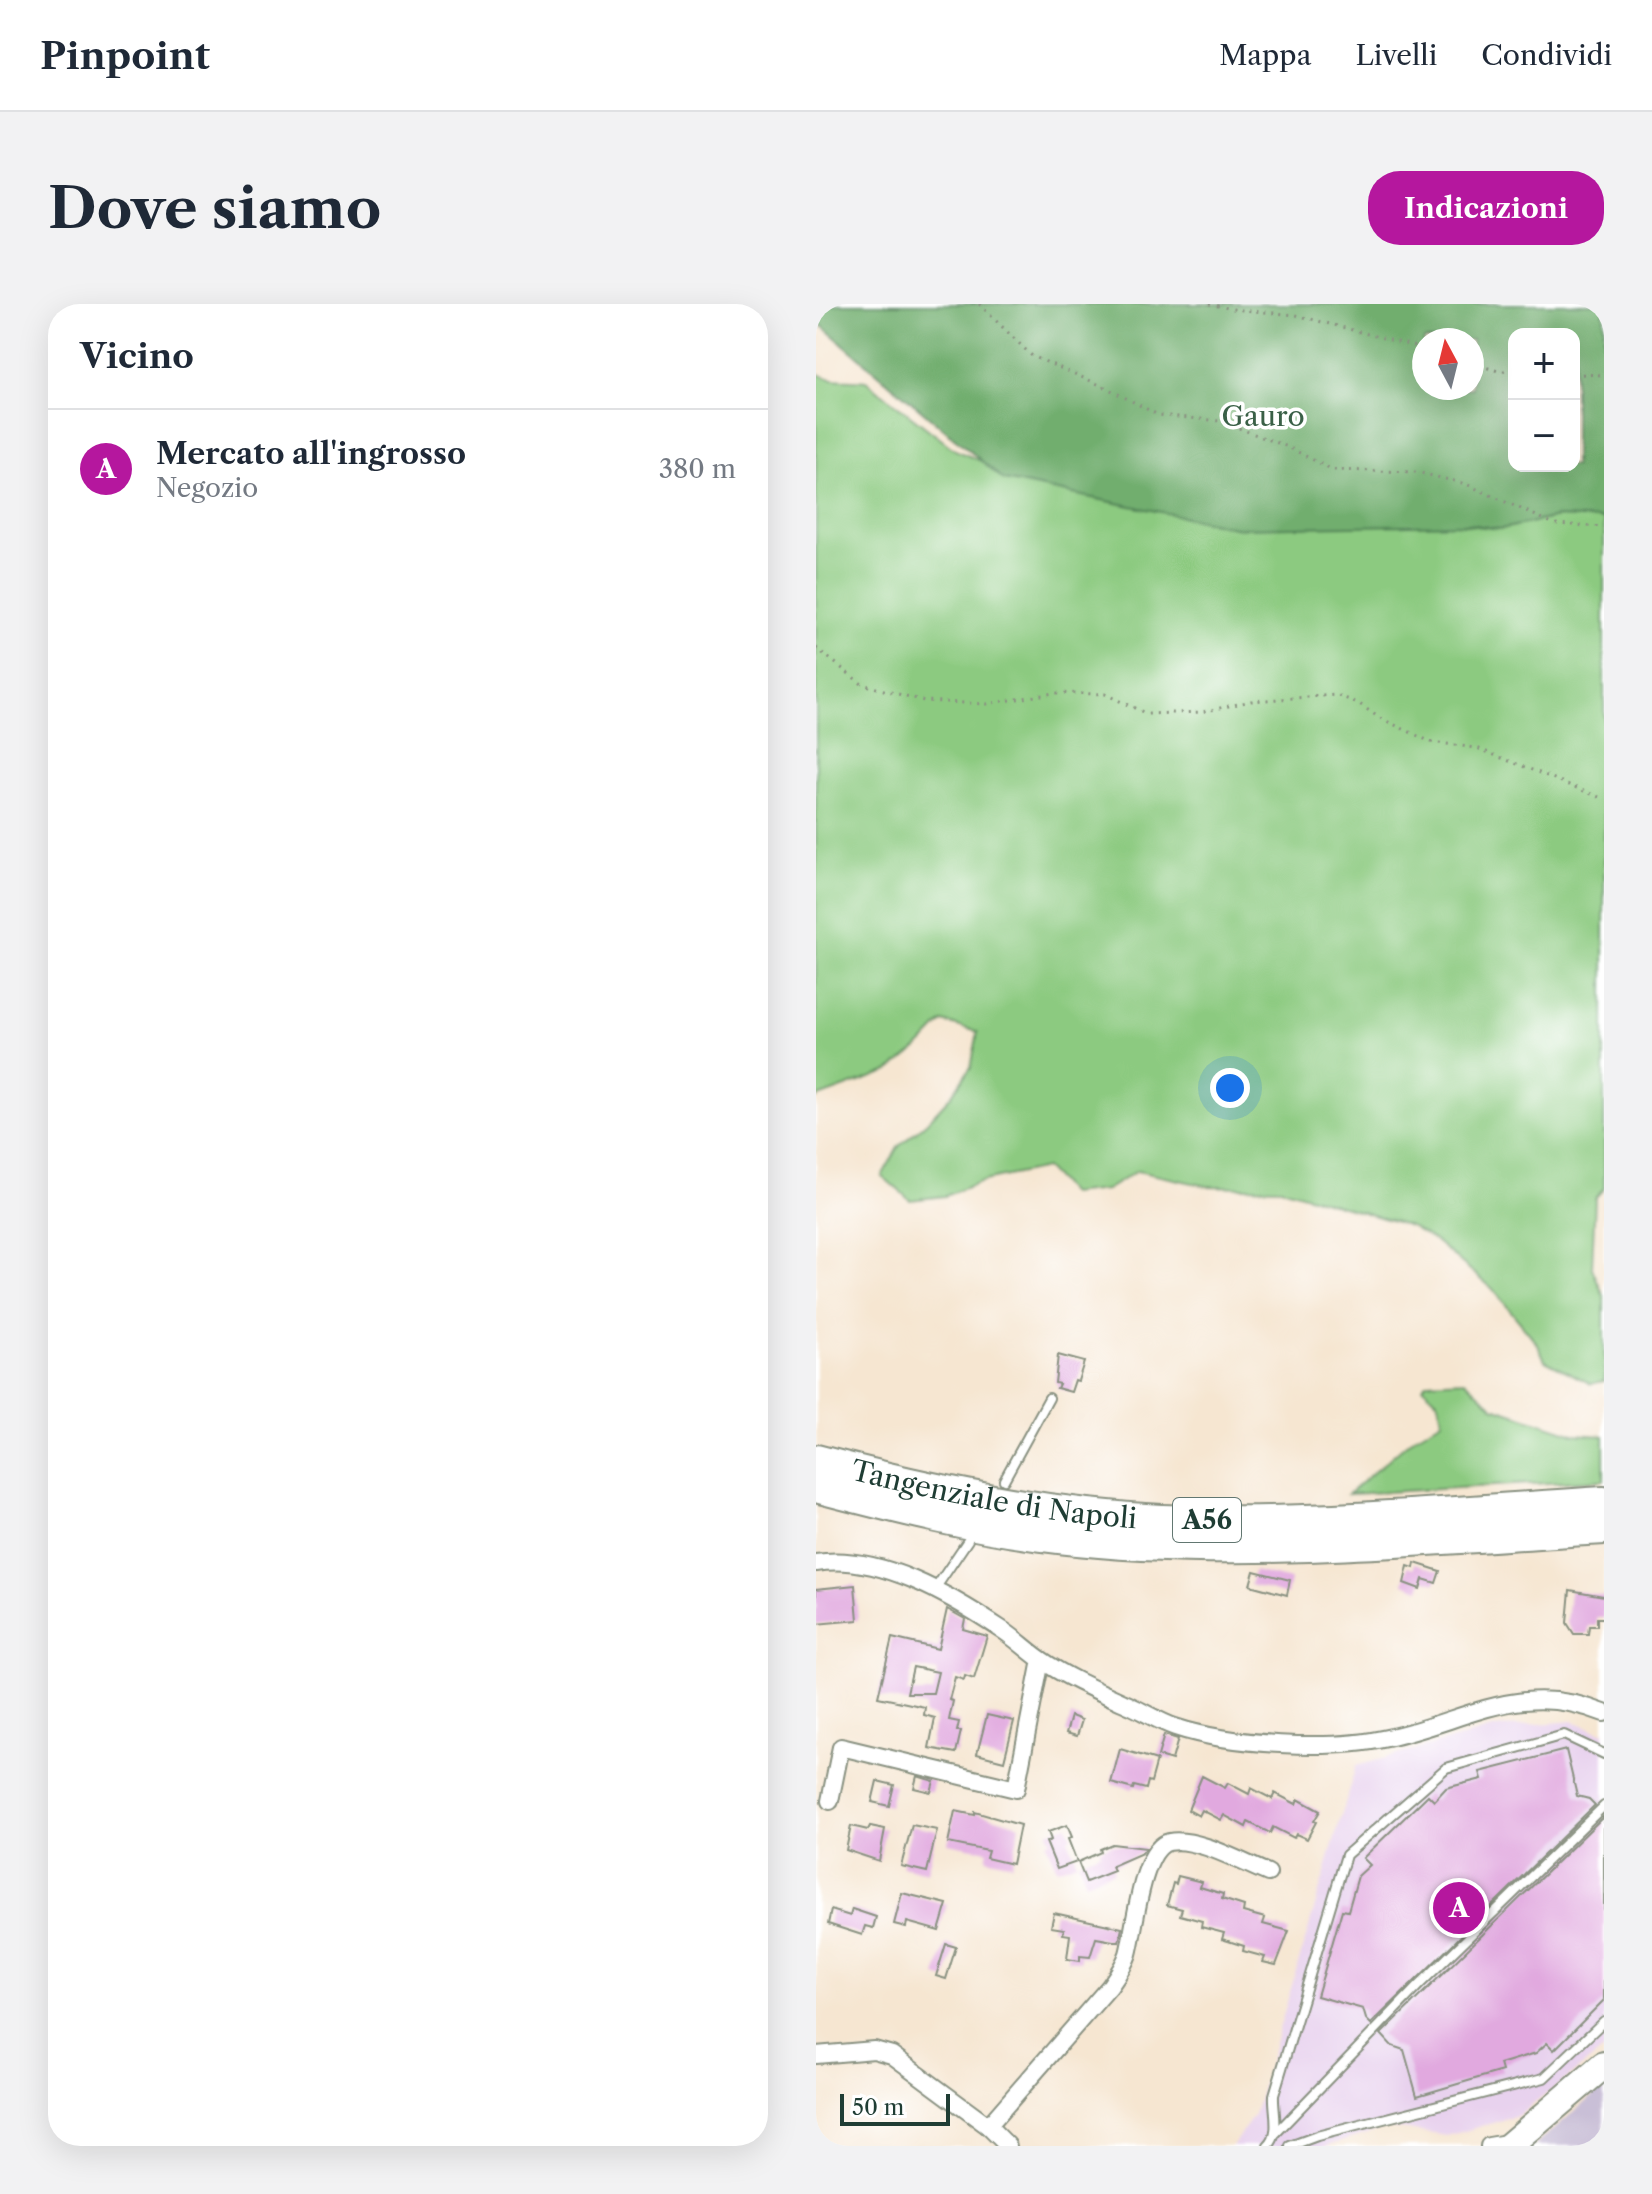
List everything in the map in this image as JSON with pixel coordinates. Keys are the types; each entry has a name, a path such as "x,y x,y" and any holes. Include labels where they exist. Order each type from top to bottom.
{"highway":[{"name":"Tangenziale di Napoli","path":"816,1460 912,1486 1005,1503 1084,1514 1162,1520 1286,1520 1604,1502"},
{"name":"Tangenziale di Napoli","path":"816,1487 906,1511 1016,1531 1059,1538 1162,1546 1285,1547 1604,1529"}],"main road":[{"path":"1504,2145 1604,2065"}],"street":[{"path":"816,1563 834,1561 872,1566 935,1589 1002,1630 1041,1660 1099,1692 1176,1727 1252,1742 1319,1744 1385,1739 1510,1702 1550,1699 1584,1705 1604,1713"},
{"path":"830,1801 841,1747 1016,1789 1041,1660"},
{"path":"988,2126 1110,1986 1120,1970 1128,1954 1145,1876 1155,1850 1168,1842 1198,1844 1268,1873"},
{"path":"816,2055 874,2050 892,2055 988,2126 1008,2146"}],"lane":[{"path":"1004,1480 1049,1398"},
{"path":"935,1589 968,1540"},
{"path":"1272,2145 1276,2133 1274,2095 1346,1855 1446,1768 1564,1735 1604,1754"},
{"path":"1276,2133 1419,1985 1604,1806"},
{"path":"1290,2146 1317,2136 1544,2078 1604,2021"}],"path":[{"path":"979,304 1032,356 1105,387 1158,415 1220,421 1288,447 1333,470 1416,472 1466,484 1554,524 1604,527"},
{"path":"1209,304 1296,315 1412,346"},
{"path":"1484,367 1508,371"},
{"path":"1580,374 1604,375"},
{"path":"816,648 862,684 924,701 986,704 1054,693 1105,694 1147,714 1202,712 1251,701 1336,695 1358,703 1378,717 1431,742 1477,748 1604,799"}],"shaded area":[{"path":"1573,1721 1604,1733 1604,2050 1518,2116 1447,2136 1386,2127 1325,2146 1232,2146 1254,2115 1356,1766 1496,1728"},
{"path":"1604,2086 1604,2146 1534,2146"}],"green space":[{"name":"Gauro","path":"816,304 1604,304 1604,519 1557,517 1501,529 1469,524 1239,528 1004,480 816,321"},
{"path":"816,373 834,379 866,381 955,450 1007,472 1501,529 1557,517 1604,519 1604,1188 1595,1198 1592,1268 1604,1296 1604,1381 1591,1384 1545,1360 1537,1343 1492,1288 1435,1241 1410,1226 1281,1188 1207,1186 1137,1171 1106,1190 1070,1194 1045,1168 979,1182 945,1196 910,1200 882,1176 899,1146 950,1097 971,1067 978,1032 943,1022 918,1048 889,1071 816,1098"},
{"path":"1465,1380 1494,1407 1574,1434 1604,1436 1604,1480 1348,1494 1412,1439 1442,1421 1439,1402 1423,1387 1426,1382"}],"building":[{"path":"1058,1355 1084,1362 1071,1392 1057,1388 1059,1384 1055,1383"},
{"path":"1415,1563 1440,1571 1436,1583 1423,1579 1420,1589 1404,1583 1408,1566 1414,1568"},
{"path":"1254,1571 1290,1580 1287,1595 1250,1585"},
{"path":"855,1585 858,1620 816,1624 816,1589"},
{"path":"1570,1590 1604,1596 1604,1618 1597,1618 1597,1626 1589,1626 1588,1634 1574,1634 1567,1623"},
{"path":"947,1609 965,1619 963,1629 987,1636 974,1679 955,1677 949,1700 953,1701 949,1720 959,1722 957,1731 961,1731 956,1753 929,1748 935,1718 924,1715 925,1707 878,1697 892,1638 938,1649","holes":["913,1667 938,1672 933,1693 907,1693"]},
{"path":"987,1715 1014,1721 1004,1761 977,1754"},
{"path":"1071,1716 1082,1720 1077,1736 1066,1733"},
{"path":"1164,1735 1178,1739 1172,1760 1158,1756"},
{"path":"1120,1749 1157,1760 1146,1789 1111,1783"},
{"path":"1566,1750 1577,1796 1589,1799 1595,1805 1371,2024 1363,2009 1317,1996 1342,1910 1348,1911 1358,1876 1370,1865 1363,1858 1428,1795 1434,1801 1446,1788 1482,1779 1480,1772"},
{"path":"917,1776 934,1781 931,1792 914,1788"},
{"path":"1202,1776 1225,1788 1228,1783 1249,1794 1251,1788 1272,1799 1275,1793 1296,1804 1298,1799 1320,1811 1307,1839 1296,1834 1294,1838 1273,1827 1270,1833 1248,1822 1246,1827 1224,1815 1221,1820 1202,1810 1199,1816 1188,1810"},
{"path":"877,1781 894,1785 889,1806 872,1802"},
{"path":"955,1811 975,1815 975,1812 1020,1825 1012,1864 986,1858 988,1851 948,1843"},
{"path":"1604,1816 1604,2000 1554,2050 1547,2043 1536,2053 1500,2064 1502,2071 1417,2096 1404,2050 1392,2046 1381,2034"},
{"path":"912,1825 937,1830 927,1872 901,1866"},
{"path":"1067,1825 1072,1837 1068,1839 1077,1862 1057,1869 1046,1842 1051,1840 1048,1832"},
{"path":"851,1826 868,1830 870,1826 885,1829 879,1861 846,1850"},
{"path":"1112,1844 1146,1848 1142,1853 1112,1866 1114,1871 1086,1882 1078,1862"},
{"path":"1178,1876 1202,1882 1200,1887 1223,1894 1222,1899 1244,1906 1243,1912 1265,1918 1263,1924 1289,1931 1276,1965 1263,1962 1265,1957 1243,1951 1244,1946 1222,1939 1224,1933 1201,1927 1202,1921 1180,1915 1182,1909 1167,1905"},
{"path":"902,1893 947,1904 939,1931 907,1922 906,1927 894,1924"},
{"path":"852,1909 876,1917 873,1928 865,1926 862,1935 828,1924 831,1910 850,1916"},
{"path":"1054,1913 1122,1928 1119,1942 1096,1938 1090,1957 1080,1956 1080,1961 1067,1959 1070,1935 1063,1934 1064,1929 1051,1927"},
{"path":"946,1944 956,1947 946,1979 936,1976"}],"place":[{"name":"Mercato all'ingrosso","path":"1459,1908"}]}
